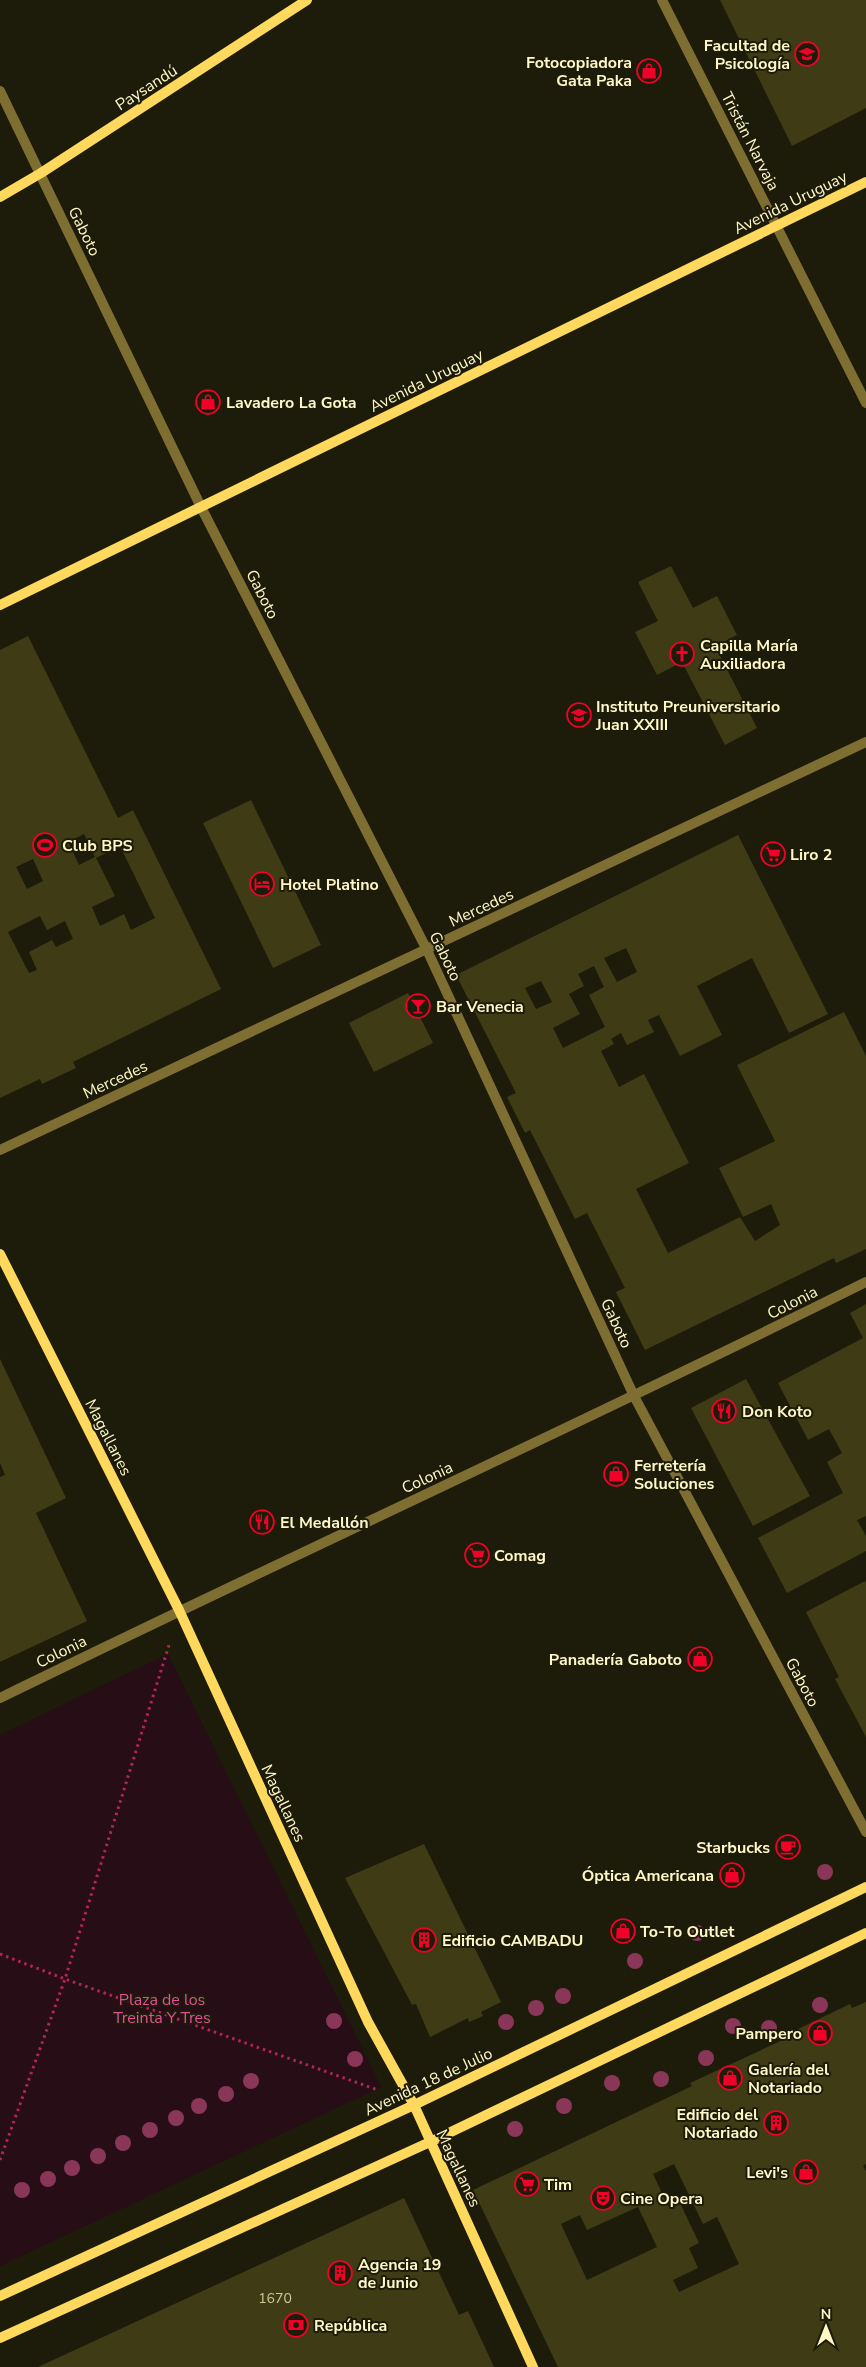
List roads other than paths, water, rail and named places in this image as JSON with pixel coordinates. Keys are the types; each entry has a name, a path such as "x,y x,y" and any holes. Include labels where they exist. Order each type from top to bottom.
{"street":[{"name":"Paysandú","path":"0,196 41,173 307,0"},
{"name":"Tristán Narvaja","path":"662,0 866,403"},
{"name":"Gaboto","path":"0,91 201,507 427,950 634,1396 866,1832"},
{"name":"Avenida Uruguay","path":"0,605 866,182"},
{"name":"Mercedes","path":"0,1150 866,742"},
{"name":"Magallanes","path":"0,1254 179,1610 368,2022 414,2104 533,2367"},
{"name":"Colonia","path":"0,1698 179,1610 634,1396 866,1282"},
{"name":"Avenida 18 de Julio","path":"0,2296 414,2104 866,1888"},
{"path":"0,2338 430,2142 866,1933"}],"place":[{"name":"Facultad de Psicología","path":"807,54"},
{"name":"Fotocopiadora Gata Paka","path":"649,71"},
{"name":"Lavadero La Gota","path":"208,402"},
{"name":"Capilla María Auxiliadora","path":"682,654"},
{"name":"Instituto Preuniversitario Juan XXIII","path":"579,715"},
{"name":"Club BPS","path":"45,845"},
{"name":"Liro 2","path":"773,854"},
{"name":"Hotel Platino","path":"262,884"},
{"name":"Bar Venecia","path":"418,1006"},
{"name":"Don Koto","path":"724,1411"},
{"name":"Ferretería Soluciones","path":"616,1474"},
{"name":"El Medallón","path":"262,1522"},
{"name":"Comag","path":"477,1555"},
{"name":"Panadería Gaboto","path":"700,1659"},
{"name":"Starbucks","path":"788,1847"},
{"name":"Óptica Americana","path":"732,1875"},
{"name":"To-To Outlet","path":"623,1931"},
{"name":"Edificio CAMBADU","path":"424,1940"},
{"name":"Pampero","path":"820,2033"},
{"name":"Galería del Notariado","path":"730,2078"},
{"name":"Edificio del Notariado","path":"776,2123"},
{"name":"Levi's","path":"806,2172"},
{"name":"Tim","path":"527,2184"},
{"name":"Cine Opera","path":"603,2198"},
{"name":"Agencia 19 de Junio","path":"340,2273"},
{"name":"República","path":"296,2325"}],"park label":[{"name":"Plaza de los Treinta Y Tres","path":"162,2008"}]}
